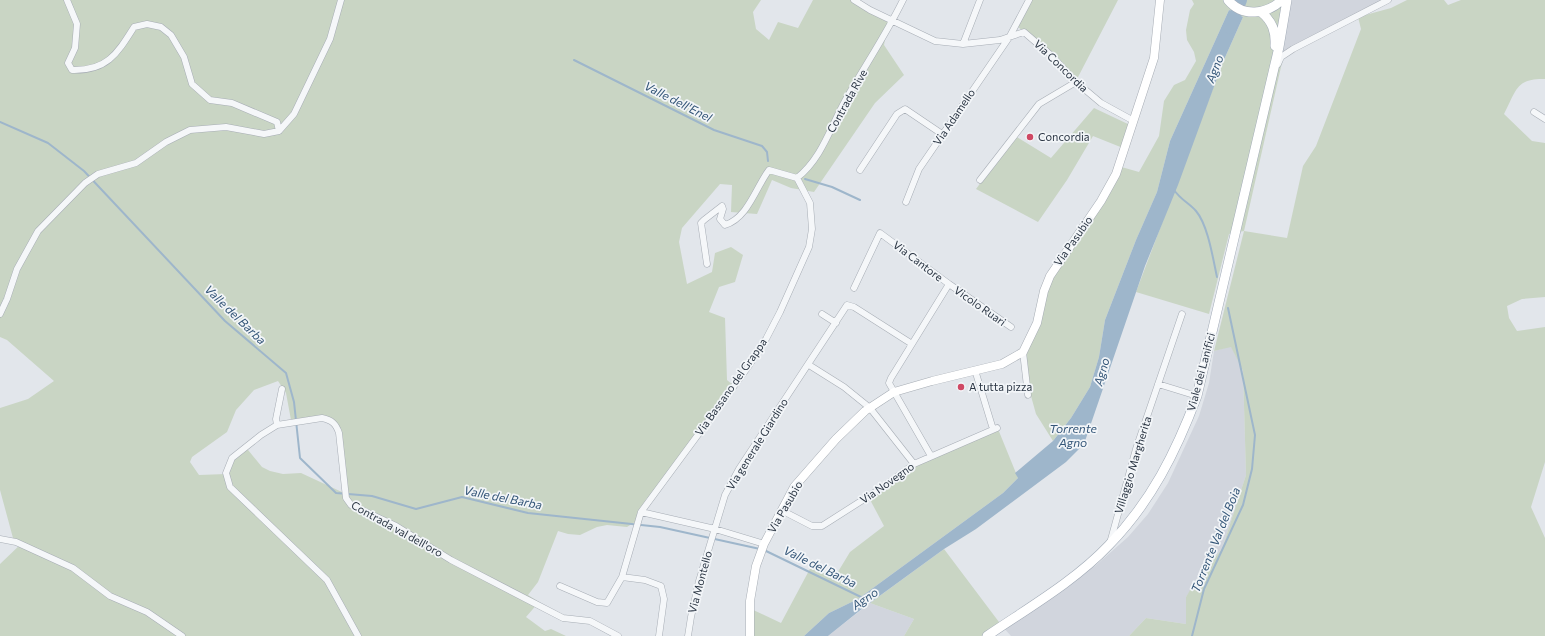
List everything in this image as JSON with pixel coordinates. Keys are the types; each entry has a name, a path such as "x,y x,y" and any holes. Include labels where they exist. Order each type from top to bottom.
{"main road":[{"path":"1228,0 1240,9 1250,12 1261,12 1272,8 1282,0"},
{"name":"Viale dei Lanifici","path":"987,636 1072,577 1109,546 1140,510 1154,490 1183,433 1197,396 1270,76 1279,47 1287,0"},
{"name":"Via Pasubio","path":"750,636 750,601 762,549 794,487 846,429 870,408 894,392 1002,364 1023,352 1037,324 1044,291 1050,276 1101,201 1116,174 1132,120 1154,58 1159,1"},
{"name":"Viale dei Lanifici","path":"1261,12 1269,18 1274,26 1275,39 1270,76"}],"street":[{"path":"66,0 77,24 75,48 68,63 72,70 85,71 109,62 120,49 134,27 147,24 161,26 171,35 184,57 192,84 210,100 232,103 277,122 279,131"},
{"path":"0,314 7,299 17,269 38,231 85,183 98,174 136,163 166,142 190,130 226,128 264,134 279,131 294,114 330,39 341,0"},
{"name":"Via Concordia","path":"854,0 870,10 935,41 963,44 1000,40 1024,32 1053,57 1076,82 1100,103 1132,120"},
{"name":"Contrada Rive","path":"797,178 810,167 816,158 845,102 903,0"},
{"path":"963,44 980,0"},
{"name":"Via Adamello","path":"906,202 919,169 1010,36 1029,0"},
{"path":"1270,76 1281,58 1292,49 1388,0"},
{"path":"1279,47 1292,49"},
{"path":"980,180 1039,104 1076,82"},
{"path":"860,170 897,114 905,109 942,134"},
{"path":"1534,112 1545,119"},
{"path":"707,264 701,228 704,220 722,206 723,209 720,219 722,223 725,225 731,223 748,205 770,170 797,178"},
{"name":"Via Bassano del Grappa","path":"641,512 748,367 766,339 780,312 808,247 812,230 810,203 797,178"},
{"name":"Via Cantore","path":"854,288 880,233 949,284 891,378 890,383 894,392"},
{"name":"Vicolo Ruari","path":"949,284 1010,327"},
{"path":"912,344 854,307 847,305 809,365 844,387 870,408 914,464"},
{"path":"822,314 836,322"},
{"name":"Villaggio Margherita","path":"1109,546 1136,449 1182,314"},
{"path":"1023,352 1028,395"},
{"name":"Via generale Giardino","path":"714,531 725,496 739,469 802,372 809,365"},
{"name":"Via Novegno","path":"781,510 812,526 822,526 880,489 914,464 994,427 975,370"},
{"path":"1158,384 1197,396"},
{"path":"277,425 276,419 282,389"},
{"path":"894,392 931,456"},
{"name":"Contrada val dell'oro","path":"358,636 327,580 230,487 226,473 230,463 236,455 261,435 277,425 322,418 329,419 336,425 342,452 346,498 351,505 396,526 451,560 563,618 590,621 618,636"},
{"path":"560,586 597,602 607,603 622,577 641,512 714,531 762,549"},
{"name":"Via Montello","path":"688,636 692,610 714,531"},
{"path":"0,539 16,542 73,568 110,596 147,612 182,636"},
{"path":"622,577 645,580 661,586 664,599 659,636"}],"shaded area":[{"path":"1286,0 1386,0 1288,51 1283,58 1280,30"},
{"path":"1231,346 1243,371 1246,475 1222,549 1209,564 1186,597 1186,624 1146,618 1129,636 1011,636 1002,626 1065,583 1095,566 1128,537 1148,514 1168,483 1199,416 1209,383 1214,351"},
{"path":"870,603 914,619 904,636 828,636"}],"green space":[{"path":"0,0 761,0 753,12 756,29 769,40 778,22 798,28 813,0 852,0 888,22 884,45 904,75 875,103 814,192 791,188 772,180 757,214 731,212 732,185 720,184 682,228 679,242 687,284 712,272 715,253 731,247 743,255 735,282 719,287 709,312 725,318 727,380 734,386 725,400 711,412 655,492 646,499 643,510 635,522 627,527 607,525 597,527 580,535 558,531 538,582 528,595 539,602 526,617 545,631 551,629 566,636 0,636 0,564 23,542 13,538 0,490 0,408 28,399 54,381 7,340 0,337","holes":["278,381 286,393 291,420 328,417 337,423 344,493 301,473 283,474 270,471 262,467 244,445 231,459 226,474 199,475 190,462 192,457 227,432 236,410 254,390"]},
{"path":"1026,0 1118,0 1077,79 1015,24"},
{"path":"1192,0 1286,0 1280,30 1283,58 1244,231 1229,234 1209,314 1136,292 1223,62 1243,17 1229,10 1170,141 1157,192 1136,240 1105,320 1099,357 1090,387 1071,418 1053,441 1036,414 1019,353 1031,339 1050,276 1101,202 1118,166 1139,172 1159,136 1164,101 1174,85 1185,80 1196,61 1194,52 1187,40 1186,30 1190,10 1194,4"},
{"path":"1407,0 1444,0 1448,5 1461,0 1545,0 1545,79 1535,79 1522,84 1515,93 1504,114 1532,141 1545,143 1545,297 1522,299 1507,306 1509,318 1517,331 1545,327 1545,462 1531,507 1545,538 1545,636 1129,636 1146,618 1186,624 1186,597 1196,580 1222,549 1246,475 1243,371 1231,347 1214,351 1244,231 1287,238 1303,166 1316,146 1361,29 1358,17 1391,8"},
{"path":"1094,108 1130,125 1123,148 1093,136 1067,180 1038,222 976,189 1015,136 1051,158"},
{"path":"998,429 1018,478 1003,493 858,599 829,613 804,636 750,636 749,608 781,623 812,565 833,580 850,552 884,526 867,494 895,475"},
{"path":"944,549 1002,626 988,636 904,636 914,619 870,603"}],"water":[{"name":"Torrente Agno","path":"1229,10 1243,17 1223,62 1178,185 1145,266 1084,444 1066,462 976,529 944,549 863,608 828,636 804,636 829,613 858,599 1003,493 1018,478 1015,473 1053,441 1071,418 1090,387 1099,357 1105,320 1136,240 1157,192 1170,141"}],"waterway":[{"name":"Agno","path":"1230,28 1241,0"},
{"name":"Valle dell'Enel","path":"574,60 714,130 762,146 767,152 768,161"},
{"name":"Valle del Barba","path":"0,122 48,143 84,171 225,321 286,373 294,402 300,458 336,493 372,496 416,509 462,497 528,513 660,527 760,549"},
{"name":"Valle dell'Enel","path":"805,179 832,187 860,200"},
{"name":"Torrente Val del Boia","path":"1174,190 1196,211 1204,225 1210,242 1217,277"},
{"name":"Torrente Val del Boia","path":"1192,636 1204,589 1243,505 1252,469 1255,435 1228,308"},
{"name":"Valle del Barba","path":"764,550 863,598"}],"place":[{"name":"Concordia","path":"1030,137"},
{"name":"A tutta pizza","path":"961,387"}]}
